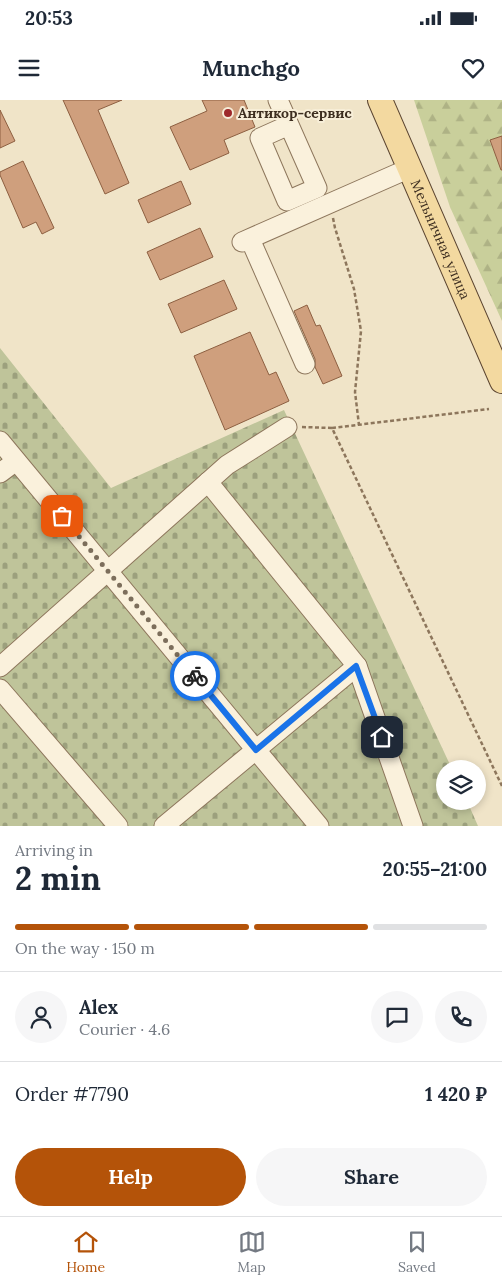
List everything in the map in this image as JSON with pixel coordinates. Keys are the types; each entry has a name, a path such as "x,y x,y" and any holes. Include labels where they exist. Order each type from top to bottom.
{"main road":[{"name":"Мельничная улица","path":"380,100 502,381"}],"lane":[{"path":"278,100 289,125"},
{"path":"305,364 246,241 410,168"},
{"path":"0,667 228,465 287,427"},
{"path":"0,441 319,826"},
{"path":"0,473 16,461"},
{"path":"208,482 356,666 413,826"},
{"path":"164,826 356,666"},
{"path":"0,689 118,826"}],"path":[{"path":"331,203 335,228 354,290 360,331 355,392 359,425"},
{"path":"287,427 332,428 489,409"},
{"path":"332,428 502,786"}],"green space":[{"path":"414,100 502,100 502,136 490,141 502,171 502,321 450,207"},
{"path":"0,348 111,488 284,410 448,760 436,760 436,810 471,810 478,826 0,826"}],"building":[{"path":"63,100 122,100 98,110 129,183 105,194"},
{"path":"202,100 244,100 255,127 224,140 229,153 190,170 170,127 207,111"},
{"path":"0,110 15,141 0,148"},
{"path":"502,136 502,170 501,170 490,140"},
{"path":"23,161 54,228 42,234 36,222 23,228 0,175 0,172"},
{"path":"181,181 191,204 148,223 138,200"},
{"path":"200,228 213,257 160,280 147,252"},
{"path":"224,280 237,309 181,333 168,304"},
{"path":"307,305 316,326 320,325 342,376 323,384 315,367 315,359 294,311"},
{"path":"250,332 269,375 276,372 289,401 225,430 194,356"}],"way so far":[{"path":"62,516 195,676"}],"place":[{"name":"Антикор-сервис","path":"228,113"}],"route":[{"path":"195,676 256,750 356,666 382,737"}]}
